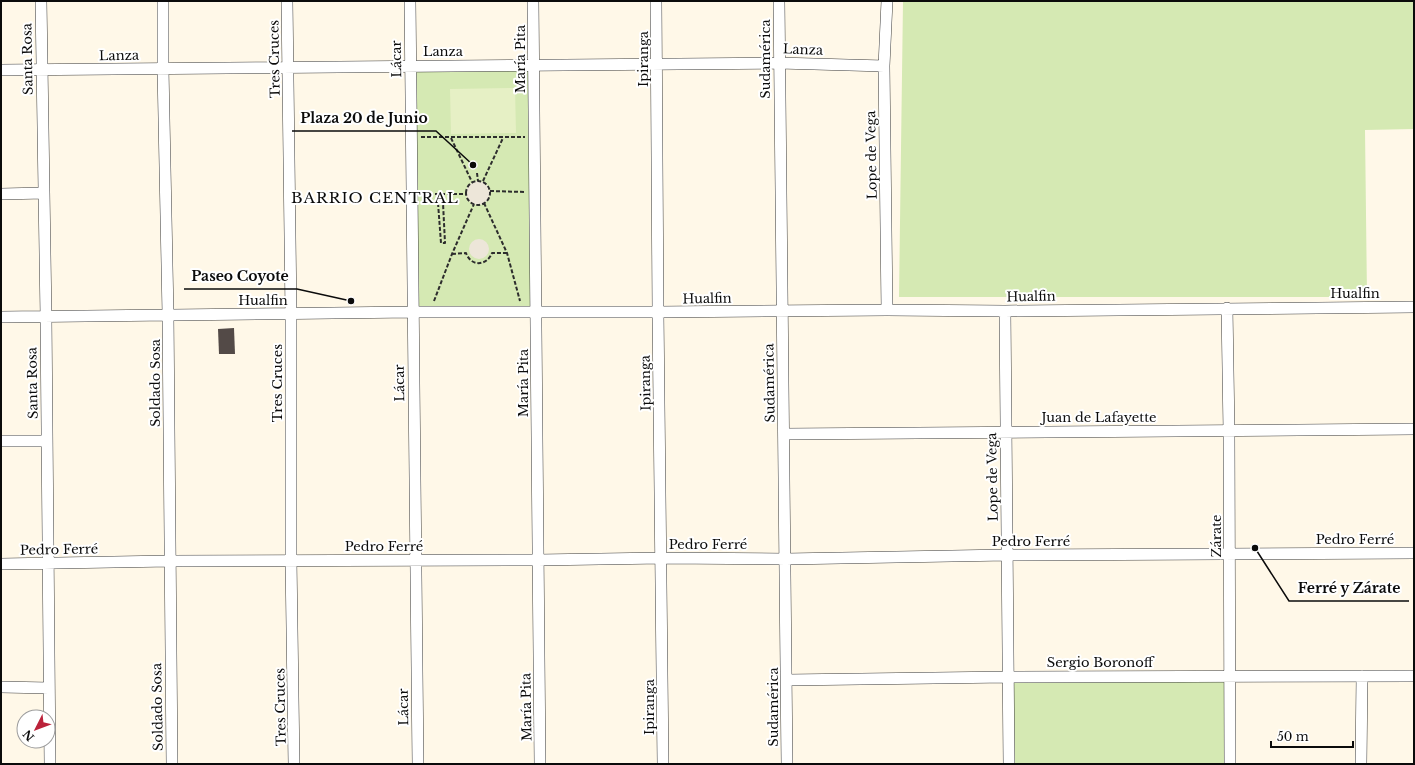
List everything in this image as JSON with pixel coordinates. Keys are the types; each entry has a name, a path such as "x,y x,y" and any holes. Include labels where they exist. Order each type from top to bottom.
{"street":[{"name":"Santa Rosa","path":"41,1 46,317 50,764"},
{"name":"Soldado Sosa","path":"163,1 168,314 172,764"},
{"name":"Tres Cruces","path":"287,1 294,764"},
{"name":"Lácar","path":"410,1 413,199 412,312 418,764"},
{"name":"María Pita","path":"534,1 534,192 537,312 540,764"},
{"name":"Ipiranga","path":"656,1 663,764"},
{"name":"Sudamérica","path":"779,1 787,764"},
{"name":"Lope de Vega","path":"887,1 884,66 887,310"},
{"name":"Lanza","path":"1,70 779,62 884,66"},
{"path":"1,194 44,193"},
{"name":"Hualfin","path":"1,317 412,312 658,312 782,310 1005,311 1414,307"},
{"name":"Zárate","path":"1227,308 1230,553 1230,764"},
{"name":"Lope de Vega","path":"1005,311 1009,764"},
{"name":"Juan de Lafayette","path":"784,434 1414,429"},
{"path":"1,441 47,441"},
{"name":"Pedro Ferré","path":"1,564 291,560 538,560 1230,553 1414,553"},
{"path":"1361,764 1362,676"},
{"name":"Sergio Boronoff","path":"787,680 1008,677 1414,676"},
{"path":"1,687 49,688"}],"path":[{"path":"411,137 534,137"},
{"path":"451,138 472,182"},
{"path":"483,182 503,138"},
{"path":"477,173 478,180"},
{"path":"478,180 489,187 489,198 484,203 474,204 469,200 466,194 467,187 472,182 478,180"},
{"path":"490,191 534,192"},
{"path":"413,199 466,194"},
{"path":"413,199 446,203"},
{"path":"438,202 441,243 445,242 443,203"},
{"path":"484,203 507,253 523,312"},
{"path":"430,312 452,254 474,204"},
{"path":"466,253 471,260 479,264 487,261 490,253 507,253"},
{"path":"452,254 470,253"}],"green space":[{"path":"903,1 1414,1 1414,129 1365,130 1367,297 899,297"},
{"path":"534,64 537,312 412,312 411,65"},
{"path":"515,88 516,133 451,134 450,89"},
{"path":"1231,676 1230,764 1009,764 1008,677"}],"shaded area":[{"path":"478,181 483,182 489,188 489,198 483,204 478,205 473,204 467,198 466,193 467,188 473,182"},
{"path":"479,239 486,242 489,249 486,256 479,259 472,256 469,249 472,242"}],"building":[{"path":"234,328 235,354 219,354 218,329"}],"place":[{"name":"Plaza 20 de Junio","path":"473,165"},
{"name":"Paseo Coyote","path":"351,301"},
{"name":"Ferré y Zárate","path":"1255,548"}],"district":[{"name":"BARRIO CENTRAL","path":"375,198"}]}
